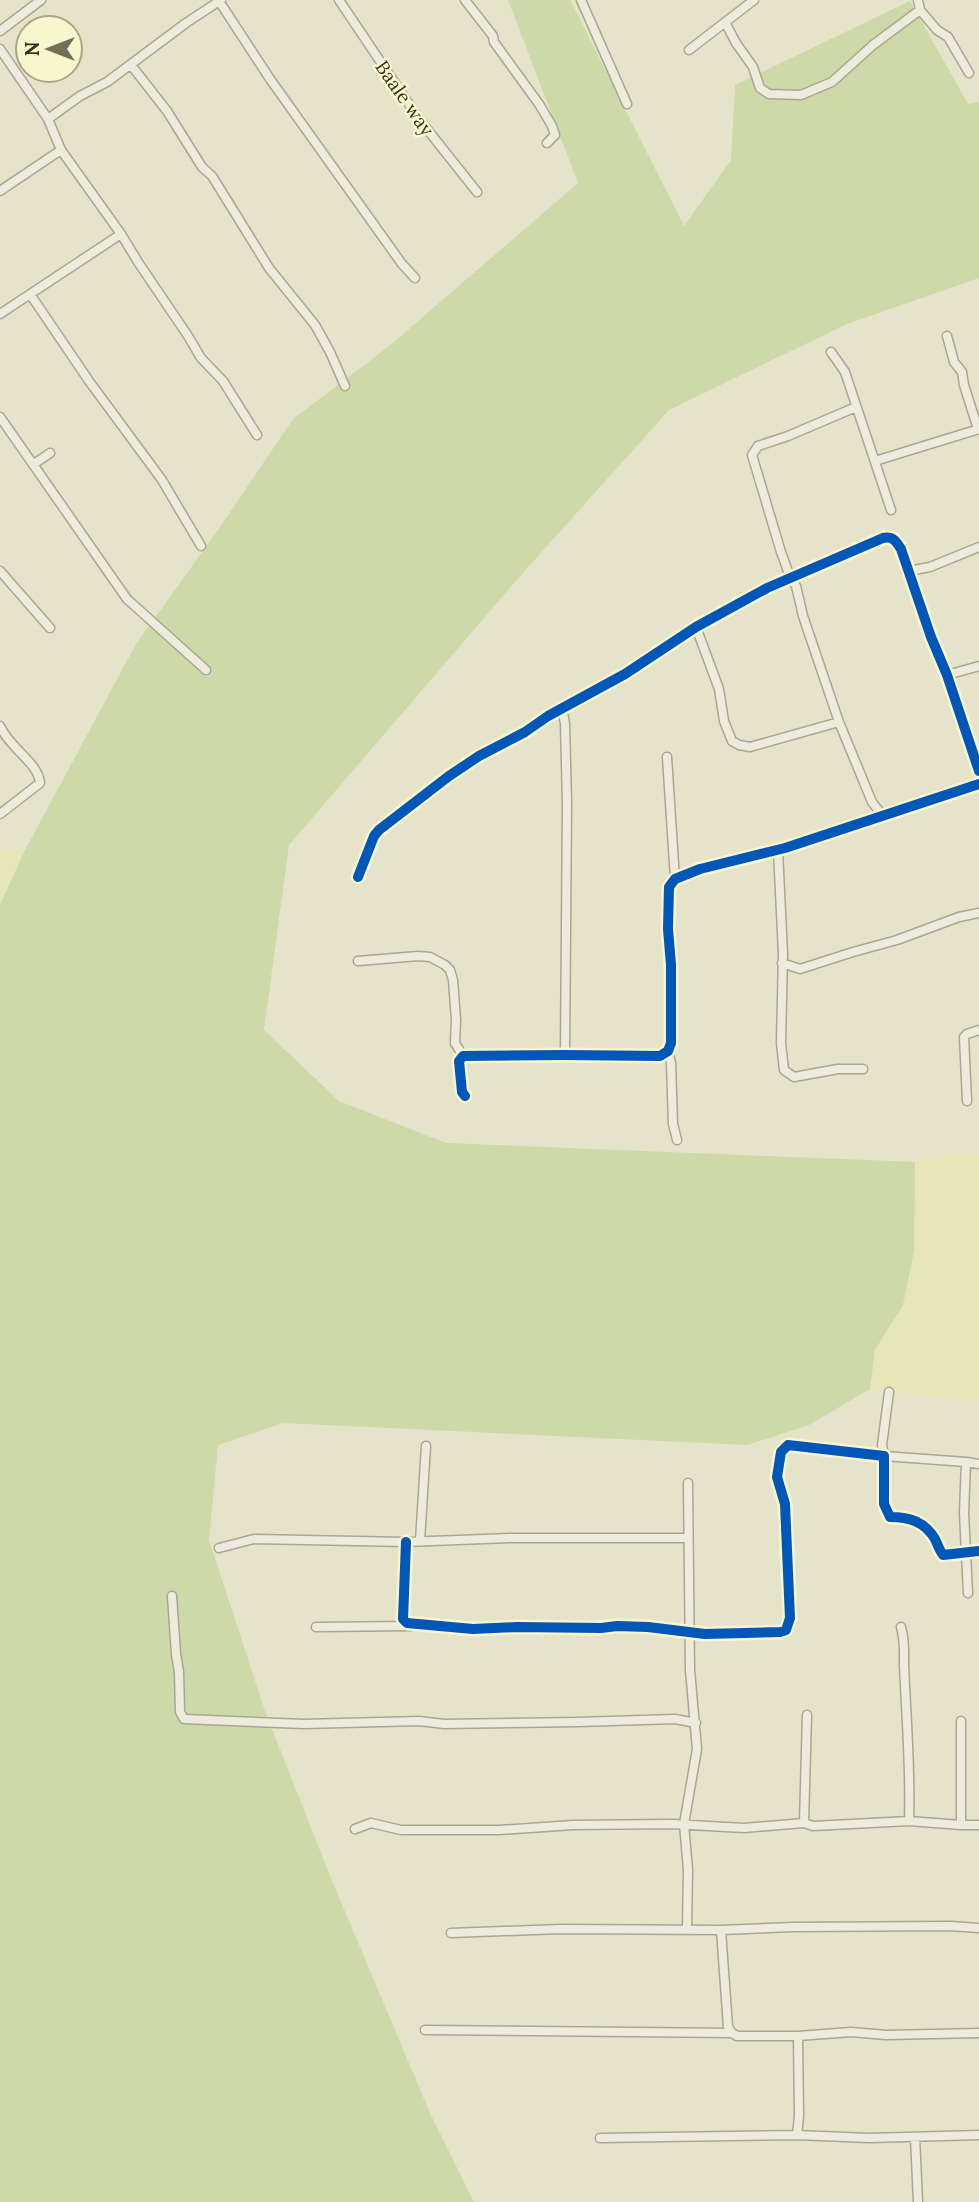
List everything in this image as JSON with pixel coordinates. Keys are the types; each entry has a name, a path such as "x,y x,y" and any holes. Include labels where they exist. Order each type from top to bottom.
{"street":[{"path":"0,31 41,0"},
{"name":"Baale way","path":"339,0 419,119 477,192"},
{"path":"465,0 493,36 494,42 552,126 555,135 547,143"},
{"path":"581,0 627,104"},
{"path":"689,50 754,0"},
{"path":"918,0 920,10 937,30 948,37 969,73"},
{"path":"48,119 80,96 107,82 220,1 284,98 401,264 415,278"},
{"path":"725,22 753,67 760,88 769,94 801,95 832,82 873,45 920,10"},
{"path":"0,49 48,119 61,150 121,234 201,358 223,381 257,435"},
{"path":"131,65 167,111 202,167 212,176 269,268 315,325 345,386"},
{"path":"0,191 61,150"},
{"path":"0,314 121,234"},
{"path":"30,294 89,381 162,480 201,546"},
{"path":"875,461 979,429 962,372 950,353 947,336"},
{"path":"831,352 845,372 891,510"},
{"path":"856,407 758,446 754,450 752,460 839,722 872,802 882,815"},
{"path":"0,417 127,599 206,670"},
{"path":"34,464 50,453"},
{"path":"358,877 369,846 379,830 479,756 625,674 696,627 740,602 874,541 889,537 895,540 901,549 979,771"},
{"path":"908,571 930,567 979,547"},
{"path":"0,571 50,628"},
{"path":"696,627 719,689 724,721 732,741 750,747 839,722"},
{"path":"947,675 979,666"},
{"path":"562,709 565,723 567,803 565,1055"},
{"path":"0,726 5,738 38,772 40,783 0,814"},
{"path":"667,757 675,879 670,887 668,929 671,993 671,1043 668,1051 671,1063 673,1124 677,1140"},
{"path":"675,879 700,869 778,850 979,784"},
{"path":"778,850 784,1070 794,1077 838,1069 863,1069"},
{"path":"782,962 800,969 898,940 959,917 979,913"},
{"path":"358,961 418,956 430,957 446,965 453,980 455,1043 463,1056"},
{"path":"967,1101 964,1037 979,1030"},
{"path":"463,1056 660,1056 668,1051"},
{"path":"463,1056 459,1061 462,1092 465,1096"},
{"path":"889,1392 883,1445 884,1504 890,1517 921,1522 929,1529 943,1555 979,1551"},
{"path":"406,1542 403,1619 407,1623 473,1629 617,1626 705,1634 780,1632 786,1630 789,1625 791,1607 785,1504 777,1477 782,1452 788,1445 979,1464"},
{"path":"420,1541 426,1447"},
{"path":"966,1462 964,1513 968,1593"},
{"path":"687,1929 688,1870 684,1824 697,1749 690,1670 688,1483"},
{"path":"219,1548 254,1539 406,1542 511,1538 688,1538"},
{"path":"172,1596 180,1712 184,1719 304,1724 675,1719 696,1723"},
{"path":"316,1627 420,1625"},
{"path":"901,1627 906,1652 904,1661 909,1821"},
{"path":"804,1823 807,1715"},
{"path":"961,1721 961,1825"},
{"path":"355,1829 371,1823 401,1830 684,1824 744,1828 804,1823 813,1826 909,1821 979,1825"},
{"path":"451,1933 561,1929 979,1928"},
{"path":"721,1930 728,2027 737,2036 798,2036 851,2032 886,2035 979,2033"},
{"path":"425,2030 732,2033"},
{"path":"796,2135 799,2116 798,2036"},
{"path":"600,2138 796,2135 869,2138 979,2135"},
{"path":"915,2137 918,2202"}],"green space":[{"path":"508,0 570,0 684,226 731,160 735,85 910,1 968,104 979,102 979,278 847,324 669,410 521,575 289,845 264,1030 339,1101 446,1143 915,1162 914,1251 903,1305 875,1350 870,1389 809,1425 747,1445 283,1423 218,1445 209,1540 265,1711 330,1876 430,2113 474,2202 0,2202 0,905 25,850 136,644 293,419 388,347 578,183"},
{"path":"25,850 0,905 0,851"},
{"path":"979,1154 979,1401 871,1389 875,1349 903,1305 914,1251 915,1162 949,1155"}],"cycle path":[{"path":"358,877 374,836 379,830 479,756 625,674 696,627 767,588 883,538 894,540 901,549 979,771"},
{"path":"465,1096 462,1092 459,1061 463,1056 660,1056 668,1051 671,1043 669,887 675,879 700,869 785,848 979,784"},
{"path":"406,1542 403,1619 407,1623 473,1629 617,1626 705,1634 780,1632 786,1630 790,1618 785,1504 777,1477 781,1452 788,1445 884,1456 884,1504 890,1517 910,1519 922,1525 931,1533 943,1555 979,1551"}]}
